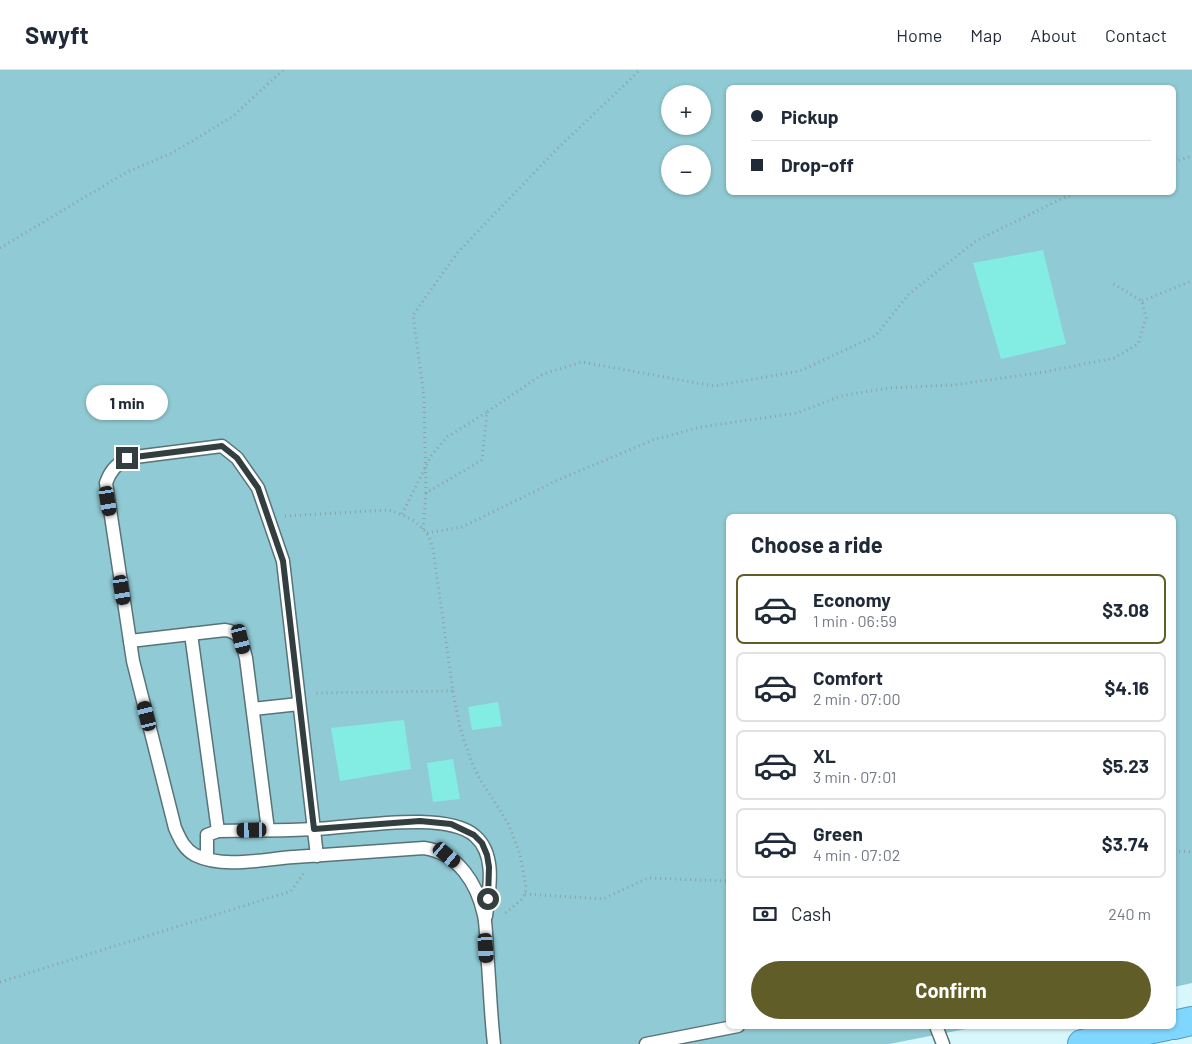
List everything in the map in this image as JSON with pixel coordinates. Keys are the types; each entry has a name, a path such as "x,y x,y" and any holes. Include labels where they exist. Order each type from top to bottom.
{"highway":[{"path":"1176,1025 1192,1021"},
{"path":"1082,1044 1152,1029"}],"lane":[{"path":"317,856 283,561 258,488 237,458 222,446 127,458 116,465 109,474 106,483 130,642 175,828 181,842 186,849 207,859 236,861 317,856 424,848 436,850 447,855 467,874 480,901 484,915 494,1044"},
{"path":"130,642 225,630 234,631 241,639 246,658 268,830"},
{"path":"191,634 218,831"},
{"path":"252,709 299,699"},
{"path":"207,859 207,835 218,831 314,829 420,821 451,824 474,835 482,843 487,855 489,883 485,931"},
{"path":"646,1044 726,1028"},
{"path":"937,1029 942,1044"}],"path":[{"path":"0,248 127,172 172,153 232,117 283,70"},
{"path":"422,529 426,493 424,397 413,315 458,252 558,149 640,70"},
{"path":"1176,161 1192,156"},
{"path":"402,514 425,465 447,437 543,374 582,362 714,386 800,371 875,336 909,294 976,241 1071,195"},
{"path":"1142,301 1192,281"},
{"path":"427,533 462,526 558,480 653,440 700,427 798,413 841,396 888,388 952,385 1045,372 1114,358 1138,344 1146,318 1142,301 1110,282"},
{"path":"426,493 482,460 486,412"},
{"path":"267,517 388,510 402,514 427,533 433,549 460,728 478,776 508,824 514,838 526,888 521,900 485,931"},
{"path":"299,699 453,691"},
{"path":"1176,851 1192,852"},
{"path":"0,982 291,891 317,856"},
{"path":"525,894 603,899 648,878 726,881"}],"shaded area":[{"path":"0,70 1192,70 1192,983 1176,987 1176,514 726,514 726,1029 966,1029 889,1044 0,1044"}],"building":[{"path":"1043,250 1066,344 1001,359 973,263"},
{"path":"498,702 502,726 472,730 468,707"},
{"path":"404,720 411,769 340,781 331,728"},
{"path":"453,759 460,799 433,802 427,763"}],"route":[{"path":"127,458 222,446 237,458 258,488 283,561 314,829 420,821 451,824 474,835 482,843 489,867 488,899"}]}
